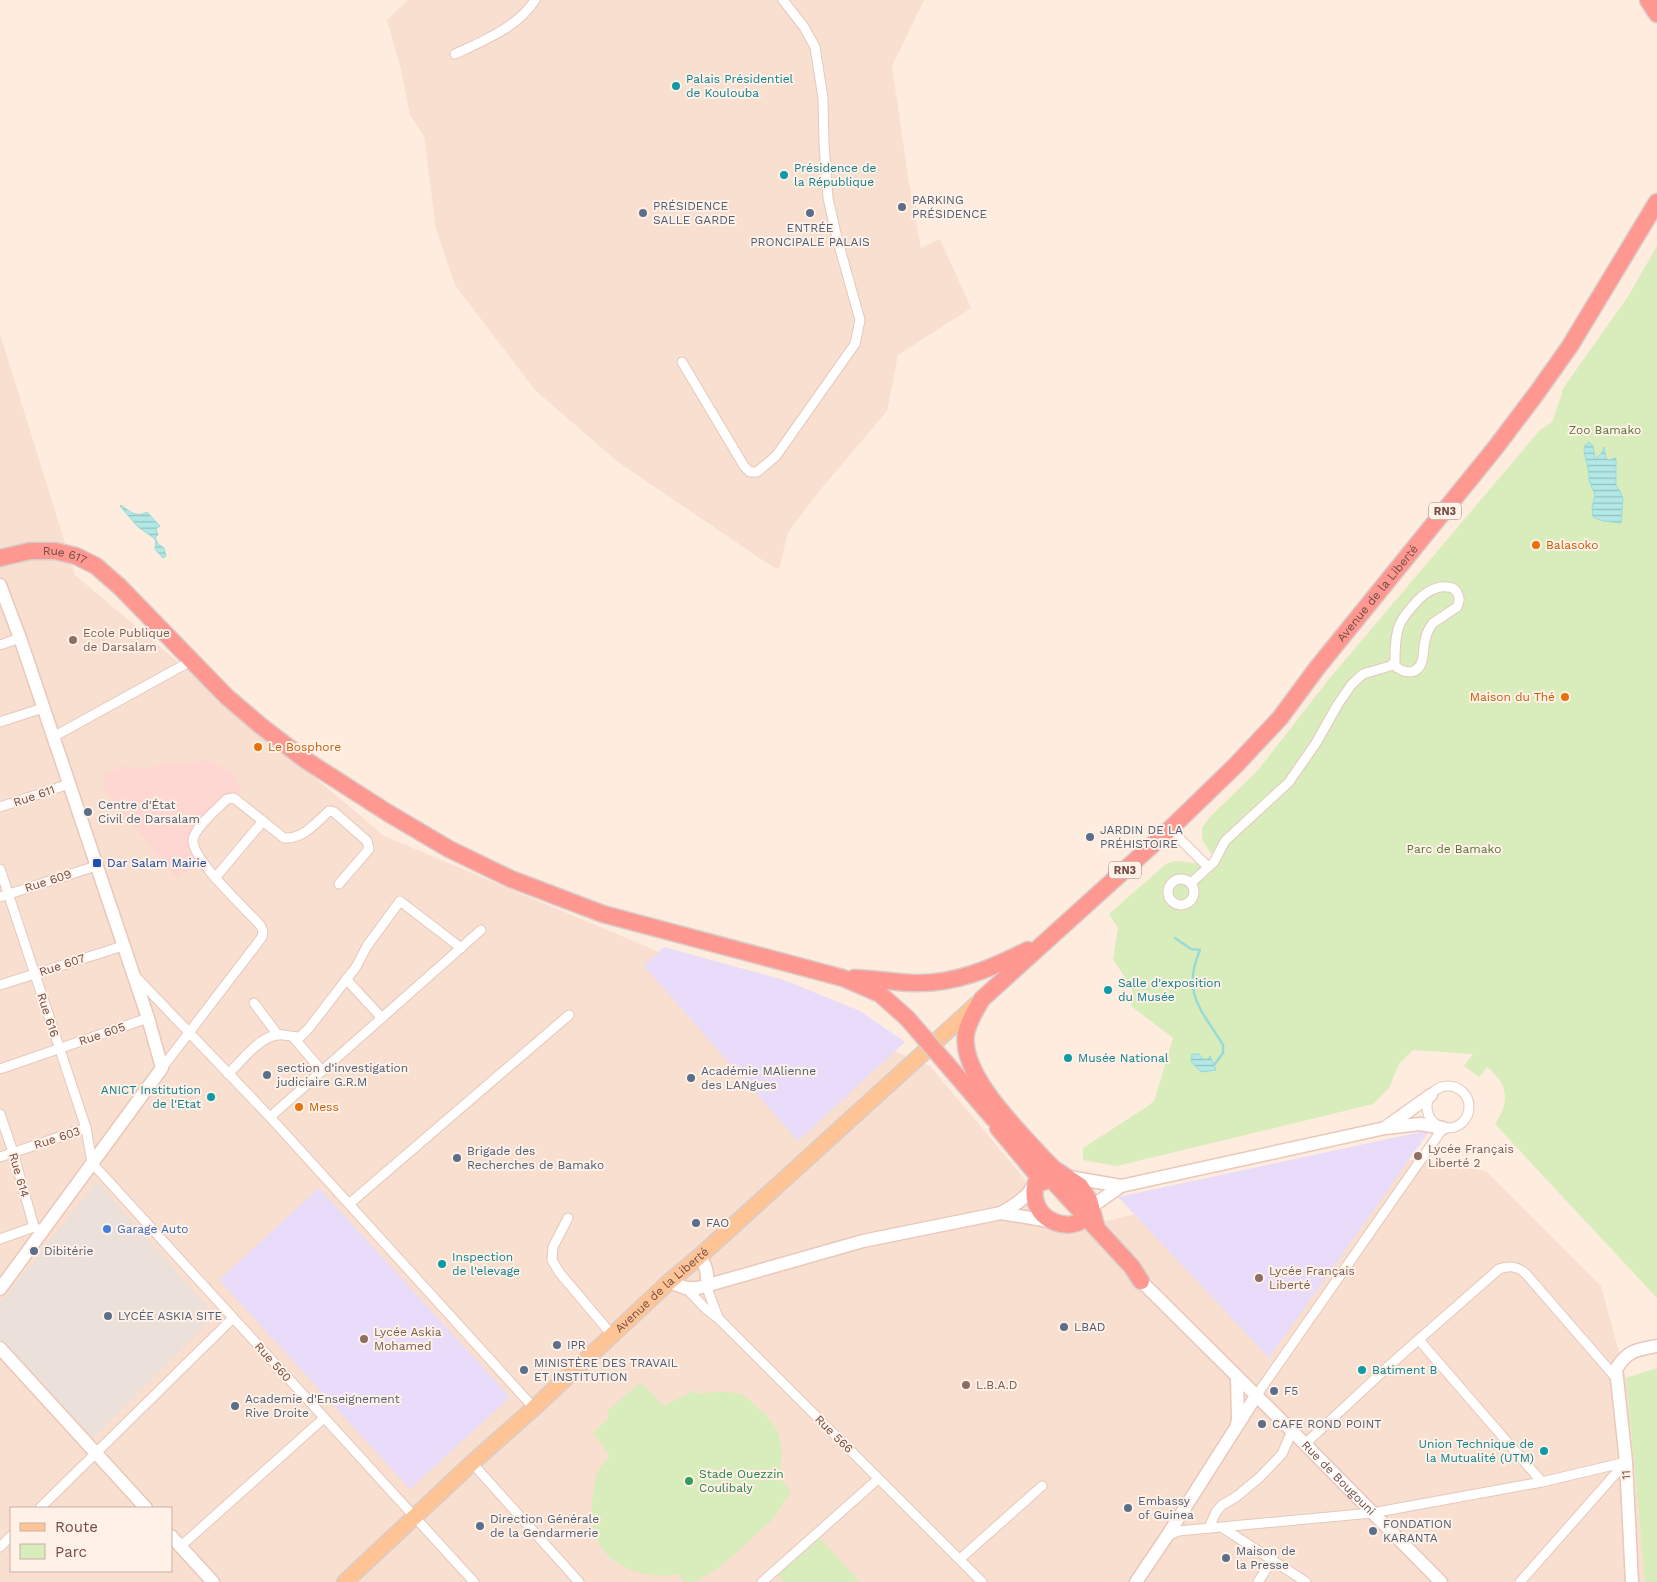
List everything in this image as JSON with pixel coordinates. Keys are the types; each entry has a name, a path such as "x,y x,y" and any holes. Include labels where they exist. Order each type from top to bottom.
{"highway":[{"path":"1648,0 1657,14"},
{"name":"Avenue de la Liberté","path":"1046,942 1170,829 1236,765 1280,718 1317,668 1496,447 1570,346 1657,202"},
{"name":"Rue 617","path":"0,558 30,551 55,551 76,556 96,566 120,587 227,697 261,726 304,759 388,813 449,849 511,879 603,914 843,978"},
{"path":"843,978 866,978 914,983 952,979 994,967 1046,942"},
{"path":"1046,942 982,999 968,1023 965,1036 968,1054 974,1073 982,1088 1044,1159 1054,1169 1080,1186 1086,1195 1085,1215 1127,1272 1141,1281"},
{"path":"843,978 880,994 906,1018 993,1118 999,1130 1039,1179 1085,1215 1132,1267 1141,1281"},
{"path":"1039,1179 1035,1202 1044,1216 1064,1224 1085,1215"}],"main road":[{"name":"Avenue de la Liberté","path":"345,1582 472,1462 534,1408 669,1282 700,1256 982,999"}],"street":[{"path":"455,54 509,26 535,0"},
{"path":"682,362 744,466 750,472 757,472 776,456 855,344 860,320 828,198 823,98 815,47 804,27 783,0"},
{"path":"0,585 20,638 148,1018 162,1068"},
{"path":"1448,587 1455,590 1459,595 1460,603 1430,626 1420,665 1413,671 1407,672 1399,670 1393,664 1395,662 1395,646 1400,624 1417,602 1427,592 1438,588 1448,587"},
{"path":"0,645 20,638"},
{"path":"53,737 192,661"},
{"path":"1191,883 1214,862 1225,841 1289,782 1316,743 1338,704 1352,684 1363,674 1393,664"},
{"path":"0,722 43,708"},
{"name":"Rue 611","path":"0,807 69,784"},
{"path":"0,1289 38,1229 92,1163 262,937 263,931 260,925 215,878 194,848 193,840 197,830 231,797 284,838 290,838 311,828 329,811 334,812 367,841 369,845 369,849 339,884"},
{"path":"215,878 263,821"},
{"path":"1170,829 1208,867"},
{"name":"Rue 609","path":"4,896 96,866"},
{"name":"Rue 616","path":"0,869 4,896 35,974 86,1128 92,1163"},
{"path":"228,1074 267,1038 278,1035 300,1037 309,1028 356,967 367,946 400,901 461,948"},
{"path":"270,1117 481,930"},
{"name":"Rue 607","path":"0,985 123,946"},
{"path":"133,974 270,1117 534,1408"},
{"path":"346,979 382,1018"},
{"path":"254,1003 278,1035"},
{"path":"349,1204 569,1015"},
{"name":"Rue 605","path":"0,1069 148,1018"},
{"path":"293,1037 322,1071"},
{"path":"1001,1213 1028,1194 1039,1179 1066,1177 1121,1186 1385,1128 1420,1124 1452,1128 1463,1122 1469,1111 1467,1099 1459,1089 1447,1086 1435,1091 1385,1128"},
{"path":"1431,1095 1427,1110 1430,1118 1443,1128"},
{"name":"Rue 614","path":"0,1114 38,1229"},
{"name":"Rue 603","path":"0,1157 86,1128"},
{"path":"1136,1582 1256,1396 1443,1128"},
{"name":"Rue 560","path":"92,1163 474,1582"},
{"path":"1085,1215 1121,1186"},
{"path":"669,1282 686,1288 698,1288 863,1241 1001,1213 1050,1220"},
{"path":"568,1218 553,1247 552,1260 559,1272 612,1335"},
{"path":"0,1239 38,1229"},
{"path":"700,1256 706,1265 708,1291 719,1319"},
{"path":"1305,1444 1499,1269 1506,1266 1520,1269 1526,1274 1617,1374 1627,1354 1636,1350 1657,1346"},
{"name":"Rue de Bougouni","path":"1141,1281 1441,1582"},
{"name":"Rue 566","path":"686,1288 982,1582"},
{"path":"41,1507 233,1318"},
{"path":"1419,1340 1542,1482"},
{"path":"0,1348 145,1507"},
{"name":"11","path":"1617,1374 1626,1462 1632,1582"},
{"path":"1236,1428 1238,1418 1237,1377"},
{"path":"181,1546 324,1418"},
{"path":"1209,1528 1216,1512 1222,1505 1236,1497 1260,1477 1282,1454 1292,1431"},
{"path":"472,1462 579,1582"},
{"path":"1167,1536 1178,1531 1372,1513 1542,1482 1626,1462"},
{"path":"1520,1582 1626,1462"},
{"path":"762,1582 878,1479"},
{"path":"960,1559 1042,1486"},
{"path":"1223,1528 1306,1582"},
{"path":"0,1547 10,1537"},
{"path":"172,1537 213,1582"},
{"path":"1258,1582 1273,1559"}],"shaded area":[{"path":"408,0 924,0 892,66 909,183 921,248 940,239 971,308 898,355 887,411 821,489 788,532 779,569 773,567 618,462 535,390 455,285 436,229 424,136 410,115 401,70 387,20"},
{"path":"0,334 75,575 384,836 930,1066 1068,1231 1371,1154 1486,1171 1601,1286 1626,1378 1645,1582 0,1582"},
{"path":"210,760 234,774 241,792 218,801 189,838 196,867 176,878 135,827 122,814 105,790 103,775 123,766 146,770 162,763"},
{"path":"664,947 784,980 860,1011 905,1042 798,1141 644,966"},
{"name":"Lycée Français Liberté","path":"1430,1130 1269,1358 1118,1197"},
{"path":"97,1182 214,1315 93,1438 0,1339 0,1303"},
{"name":"Lycée Askia Mohamed","path":"319,1188 510,1397 410,1489 219,1280"}],"green space":[{"name":"Parc de Bamako","path":"1657,246 1657,1298 1495,1124 1505,1101 1503,1087 1500,1080 1487,1067 1479,1077 1464,1066 1473,1054 1413,1050 1399,1064 1389,1088 1373,1104 1117,1166 1083,1160 1083,1148 1154,1101 1173,1038 1131,1006 1133,992 1113,959 1118,928 1109,914 1166,864 1175,861 1204,864 1213,856 1203,841 1202,833 1202,828 1209,818 1259,769 1329,679 1540,430 1552,422 1562,390 1629,295"},
{"path":"1657,1368 1657,1582 1645,1582 1626,1378"},
{"name":"Stade Ouezzin Coulibaly","path":"641,1382 663,1406 695,1390 699,1394 726,1392 742,1395 766,1415 777,1430 780,1439 779,1477 791,1492 773,1519 714,1571 694,1582 684,1582 678,1574 668,1576 652,1575 624,1567 605,1552 594,1532 592,1507 596,1479 598,1471 610,1456 593,1433 607,1420 609,1409"},
{"path":"818,1536 860,1582 784,1582 777,1574"}],"water":[{"path":"1589,442 1593,446 1595,459 1601,454 1604,447 1606,458 1609,460 1616,458 1616,485 1623,499 1621,523 1603,521 1593,517 1592,507 1595,495 1589,480 1584,451 1585,445"},
{"path":"121,505 136,514 147,512 160,526 156,529 158,535 155,537 158,544 164,548 166,556 163,558 155,549 156,541 154,538 138,527"},
{"path":"1192,1054 1199,1054 1203,1059 1208,1059 1210,1056 1216,1070 1201,1072 1191,1062"}],"waterway":[{"path":"1175,938 1191,949 1200,950 1195,965 1193,990 1201,1011 1223,1045 1223,1053 1214,1065"}],"place":[{"name":"Palais Présidentiel de Koulouba","path":"676,86"},
{"name":"Présidence de la République","path":"784,175"},
{"name":"PARKING PRÉSIDENCE","path":"902,207"},
{"name":"PRÉSIDENCE SALLE GARDE","path":"643,213"},
{"name":"ENTRÉE PRONCIPALE PALAIS","path":"810,213"},
{"name":"Balasoko","path":"1536,545"},
{"name":"Ecole Publique de Darsalam","path":"73,640"},
{"name":"Maison du Thé","path":"1565,697"},
{"name":"Le Bosphore","path":"258,747"},
{"name":"Centre d'État Civil de Darsalam","path":"88,812"},
{"name":"JARDIN DE LA PRÉHISTOIRE","path":"1090,837"},
{"name":"Dar Salam Mairie","path":"97,863"},
{"name":"Salle d'exposition du Musée","path":"1108,990"},
{"name":"Musée National","path":"1068,1058"},
{"name":"section d'investigation judiciaire G.R.M","path":"267,1075"},
{"name":"Académie MAlienne des LANgues","path":"691,1078"},
{"name":"ANICT Institution de l'Etat","path":"211,1097"},
{"name":"Mess","path":"299,1107"},
{"name":"Lycée Français Liberté 2","path":"1418,1156"},
{"name":"Brigade des Recherches de Bamako","path":"457,1158"},
{"name":"FAO","path":"696,1223"},
{"name":"Garage Auto","path":"107,1229"},
{"name":"Dibitérie","path":"34,1251"},
{"name":"Inspection de l'elevage","path":"442,1264"},
{"name":"Lycée Français Liberté","path":"1259,1278"},
{"name":"LYCÉE ASKIA SITE","path":"108,1316"},
{"name":"LBAD","path":"1064,1327"},
{"name":"Lycée Askia Mohamed","path":"364,1339"},
{"name":"IPR","path":"557,1345"},
{"name":"MINISTÈRE DES TRAVAIL ET INSTITUTION","path":"524,1370"},
{"name":"Batiment B","path":"1362,1370"},
{"name":"L.B.A.D","path":"966,1385"},
{"name":"F5","path":"1274,1391"},
{"name":"Academie d'Enseignement Rive Droite","path":"235,1406"},
{"name":"CAFE ROND POINT","path":"1262,1424"},
{"name":"Union Technique de la Mutualité (UTM)","path":"1544,1451"},
{"name":"Stade Ouezzin Coulibaly","path":"689,1481"},
{"name":"Embassy of Guinea","path":"1128,1508"},
{"name":"Direction Générale de la Gendarmerie","path":"480,1526"},
{"name":"FONDATION KARANTA","path":"1373,1531"},
{"name":"Maison de la Presse","path":"1226,1558"}],"park label":[{"name":"Zoo Bamako","path":"1605,430"}]}
